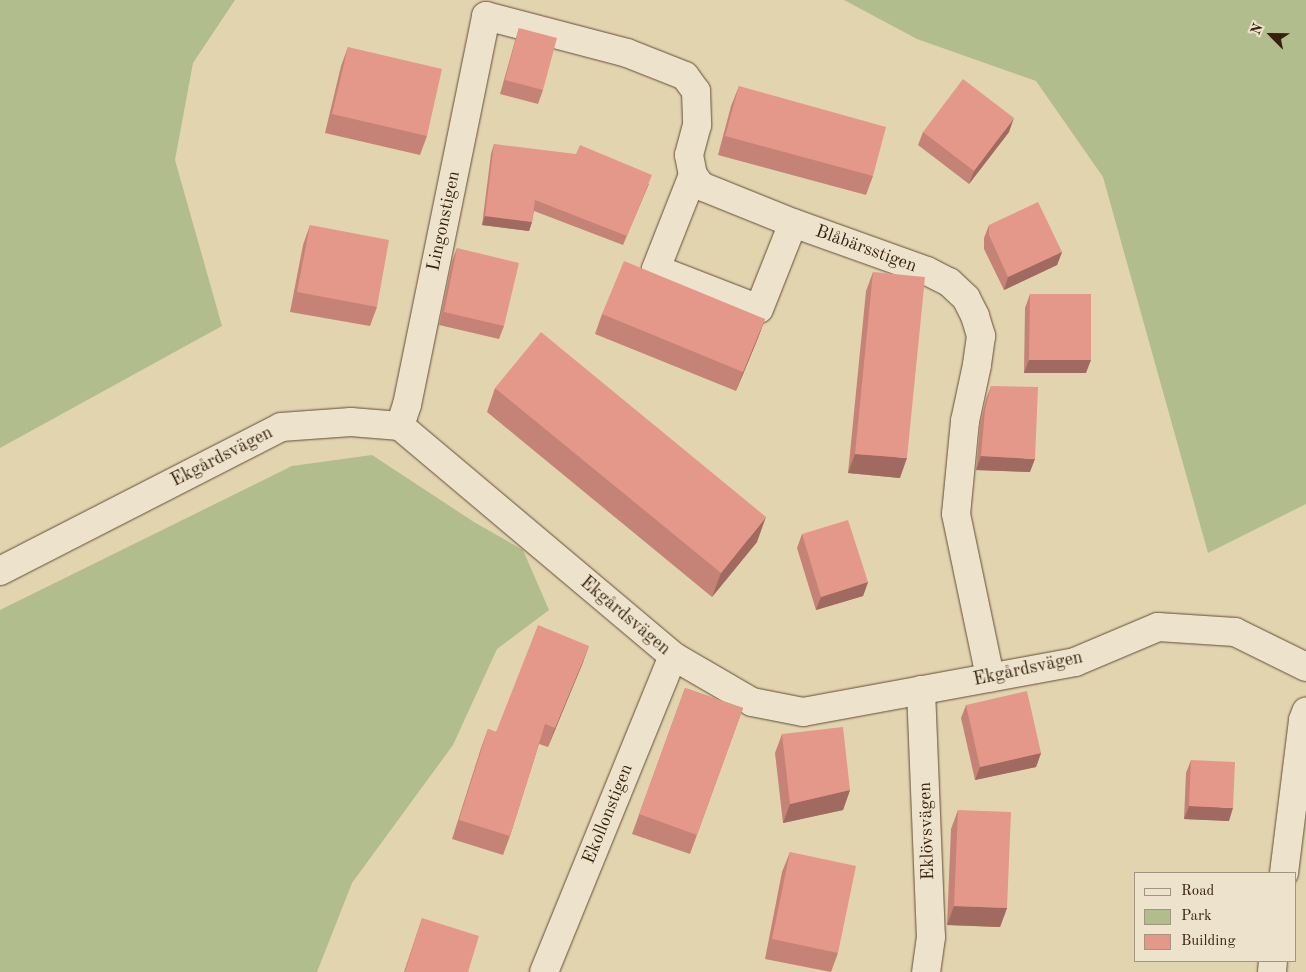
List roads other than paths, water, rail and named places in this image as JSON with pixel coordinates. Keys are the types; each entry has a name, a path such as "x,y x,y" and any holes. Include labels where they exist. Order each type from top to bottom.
{"street":[{"name":"Lingonstigen","path":"400,426 407,406 486,16 627,53 685,76 696,91 696,125 689,155 693,175"},
{"name":"Blåbärsstigen","path":"693,175 701,186 713,192 927,271 949,282 966,298 975,316 981,336 977,365 964,421 956,514 990,678"},
{"path":"693,175 656,269 759,310 793,223"},
{"name":"Ekgårdsvägen","path":"0,570 281,427 351,422 400,426 673,656 752,702 803,712 990,678 1075,662 1158,627 1235,632 1306,667"},
{"name":"Ekollonstigen","path":"544,972 673,656"},
{"name":"Eklövsvägen","path":"921,690 931,937 926,972"},
{"path":"1284,872 1303,720 1306,712"}]}
